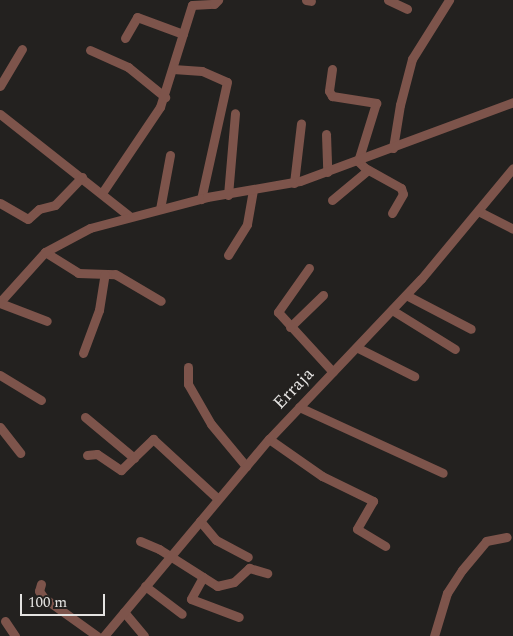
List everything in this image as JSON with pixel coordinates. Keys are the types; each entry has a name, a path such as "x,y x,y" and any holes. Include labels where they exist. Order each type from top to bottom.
{"street":[{"path":"102,192 150,126 165,97 194,2 214,4 218,0"},
{"path":"388,0 406,9"},
{"path":"393,148 400,105 412,59 449,0"},
{"path":"125,38 138,17 183,34"},
{"path":"0,86 22,49"},
{"path":"90,50 128,67 165,97"},
{"path":"332,68 329,91 332,96 376,103 358,161"},
{"path":"173,69 202,71 227,82 201,199"},
{"path":"46,320 0,303 45,252 74,234 160,208 294,183 358,161 513,102"},
{"path":"228,195 235,113"},
{"path":"0,114 102,192 129,216"},
{"path":"294,183 300,123"},
{"path":"326,134 327,172"},
{"path":"160,208 170,155"},
{"path":"358,161 368,170 403,191 392,213"},
{"name":"Erraja","path":"104,636 269,439 358,348 406,295 513,168"},
{"path":"332,200 368,170"},
{"path":"0,203 28,219 39,209 55,204 82,177"},
{"path":"228,255 247,224 253,192"},
{"path":"478,211 513,229"},
{"path":"45,252 78,273 105,274 121,277 161,301"},
{"path":"309,268 278,309 278,315 333,372"},
{"path":"83,353 99,310 105,274"},
{"path":"290,327 323,295"},
{"path":"406,295 471,329"},
{"path":"392,310 456,349"},
{"path":"358,348 414,376"},
{"path":"188,367 188,384 211,424 246,466"},
{"path":"0,375 41,400"},
{"path":"299,407 443,473"},
{"path":"85,417 134,458"},
{"path":"0,427 20,453"},
{"path":"88,455 97,454 118,471 154,439 218,499"},
{"path":"269,439 322,476 372,501 357,529 385,546"},
{"path":"200,521 216,540 248,557"},
{"path":"434,636 447,594 462,570 486,541 507,537"},
{"path":"140,541 171,556 202,577 221,586 238,580 249,568 267,573"},
{"path":"202,577 191,599 239,617"},
{"path":"40,584 39,590 44,598 97,636"},
{"path":"145,586 182,614"},
{"path":"124,612 144,636"},
{"path":"5,621 15,636"}]}
